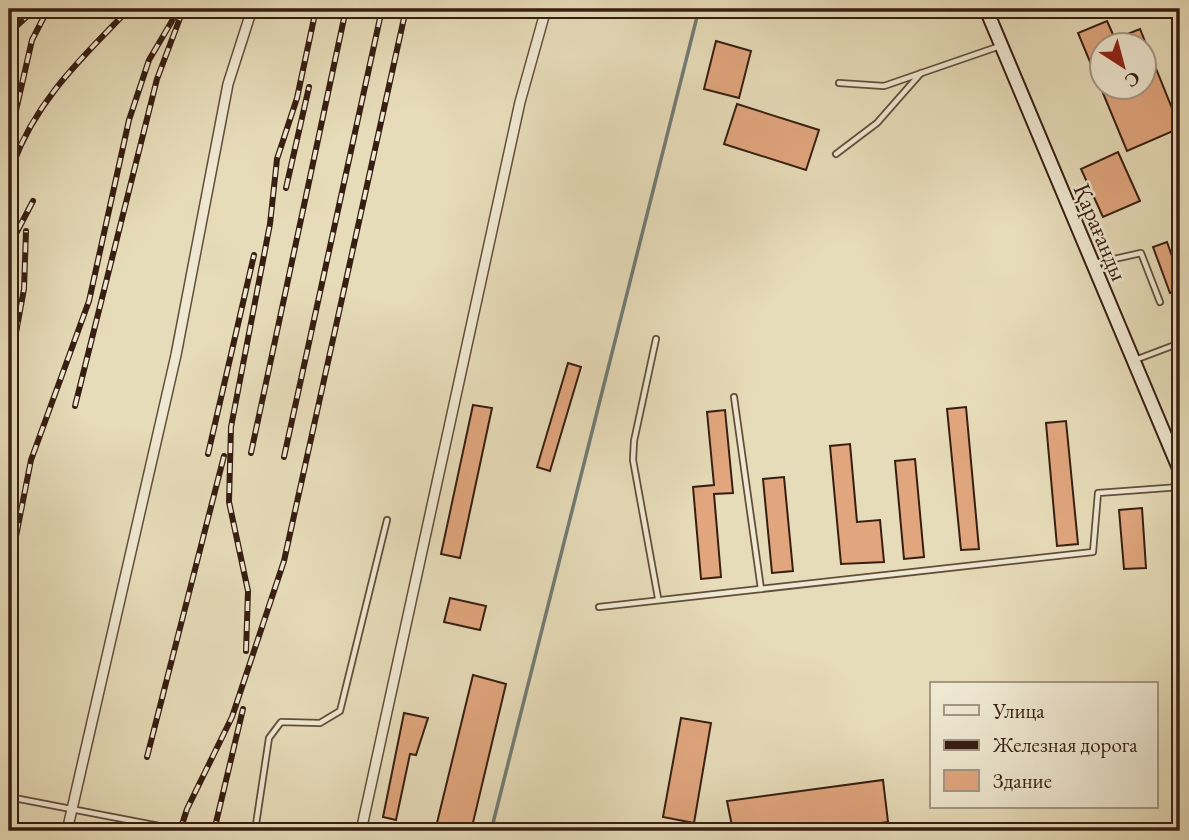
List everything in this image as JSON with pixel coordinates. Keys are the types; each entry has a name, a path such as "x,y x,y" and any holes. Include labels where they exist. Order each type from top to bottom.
{"main road":[{"name":"Қарағанды","path":"986,9 1180,471"}],"street":[{"path":"67,831 176,355 228,84 252,9"},
{"path":"361,831 520,102 546,9"}],"lane":[{"path":"839,83 884,86 1000,46"},
{"path":"836,154 877,122 921,72"},
{"path":"1092,264 1140,253 1160,302"},
{"path":"656,339 634,441 633,460 658,598"},
{"path":"1134,361 1180,343"},
{"path":"734,397 761,589"},
{"path":"599,607 658,598 1093,552 1098,493 1180,487"},
{"path":"255,831 268,738 281,722 320,723 340,711 387,520"},
{"path":"9,797 185,831"}],"building":[{"path":"1107,21 1112,32 1088,32 1088,57 1078,33"},
{"path":"716,41 751,51 739,98 704,89"},
{"path":"1158,74 1180,128 1127,151 1107,102 1158,102"},
{"path":"737,104 819,130 806,170 724,144"},
{"path":"1118,152 1140,201 1103,217 1081,169"},
{"path":"1167,242 1172,256 1180,253 1180,289 1170,293 1153,247"},
{"path":"568,363 581,367 550,471 537,467"},
{"path":"473,405 492,408 460,558 441,554"},
{"path":"966,407 979,549 961,550 947,409"},
{"path":"725,410 733,493 714,494 721,577 701,579 693,487 714,485 707,412"},
{"path":"1066,421 1078,544 1057,546 1046,423"},
{"path":"850,444 857,522 880,520 884,562 841,564 830,446"},
{"path":"915,459 924,557 904,559 895,461"},
{"path":"784,477 793,571 772,573 763,479"},
{"path":"1142,508 1146,568 1124,569 1119,510"},
{"path":"450,598 486,606 480,630 444,622"},
{"path":"473,675 506,684 471,831 435,831"},
{"path":"404,713 428,718 416,755 410,754 396,820 383,817"},
{"path":"681,718 711,723 694,823 663,817"},
{"path":"883,780 888,822 820,831 733,831 727,801"}],"waterway":[{"path":"491,831 699,9"}],"railway":[{"path":"9,33 35,9"},
{"path":"9,141 32,40 48,9"},
{"path":"13,164 48,99 78,62 129,9"},
{"path":"9,572 31,460 89,301 129,120 149,60 179,9"},
{"path":"246,651 248,591 229,502 231,427 270,224 277,159 297,98 316,9"},
{"path":"251,453 346,9"},
{"path":"284,457 382,9"},
{"path":"180,831 187,809 232,717 284,561 406,9"},
{"path":"75,406 157,79 180,18"},
{"path":"286,188 309,87"},
{"path":"9,247 33,201"},
{"path":"9,371 24,289 26,231"},
{"path":"208,454 254,255"},
{"path":"147,757 224,456"},
{"path":"214,831 243,709"}]}
